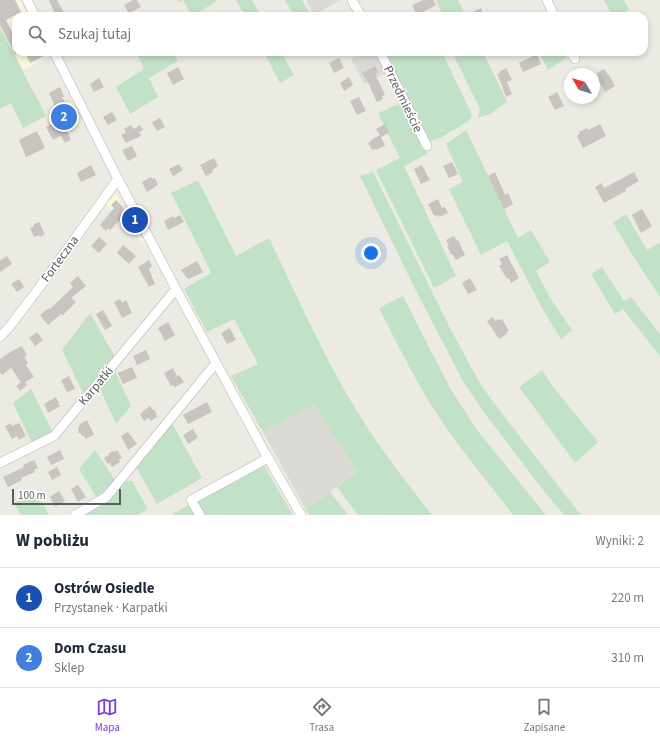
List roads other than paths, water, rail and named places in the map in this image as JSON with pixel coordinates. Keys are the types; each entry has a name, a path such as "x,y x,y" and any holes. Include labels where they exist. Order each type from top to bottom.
{"street":[{"path":"27,0 33,12"},
{"path":"352,0 359,12"},
{"path":"547,0 552,12"},
{"path":"56,56 118,179 176,289 268,458 301,515"},
{"name":"Przedmieście","path":"382,56 427,146"},
{"name":"Forteczna","path":"0,337 40,288 118,179"},
{"name":"Karpatki","path":"0,463 54,436 176,289"},
{"path":"75,515 106,497 216,363"},
{"path":"200,515 189,496 268,458"}],"place":[{"name":"Dom Czasu","path":"64,117"},
{"name":"Ostrów Osiedle","path":"135,220"}]}
